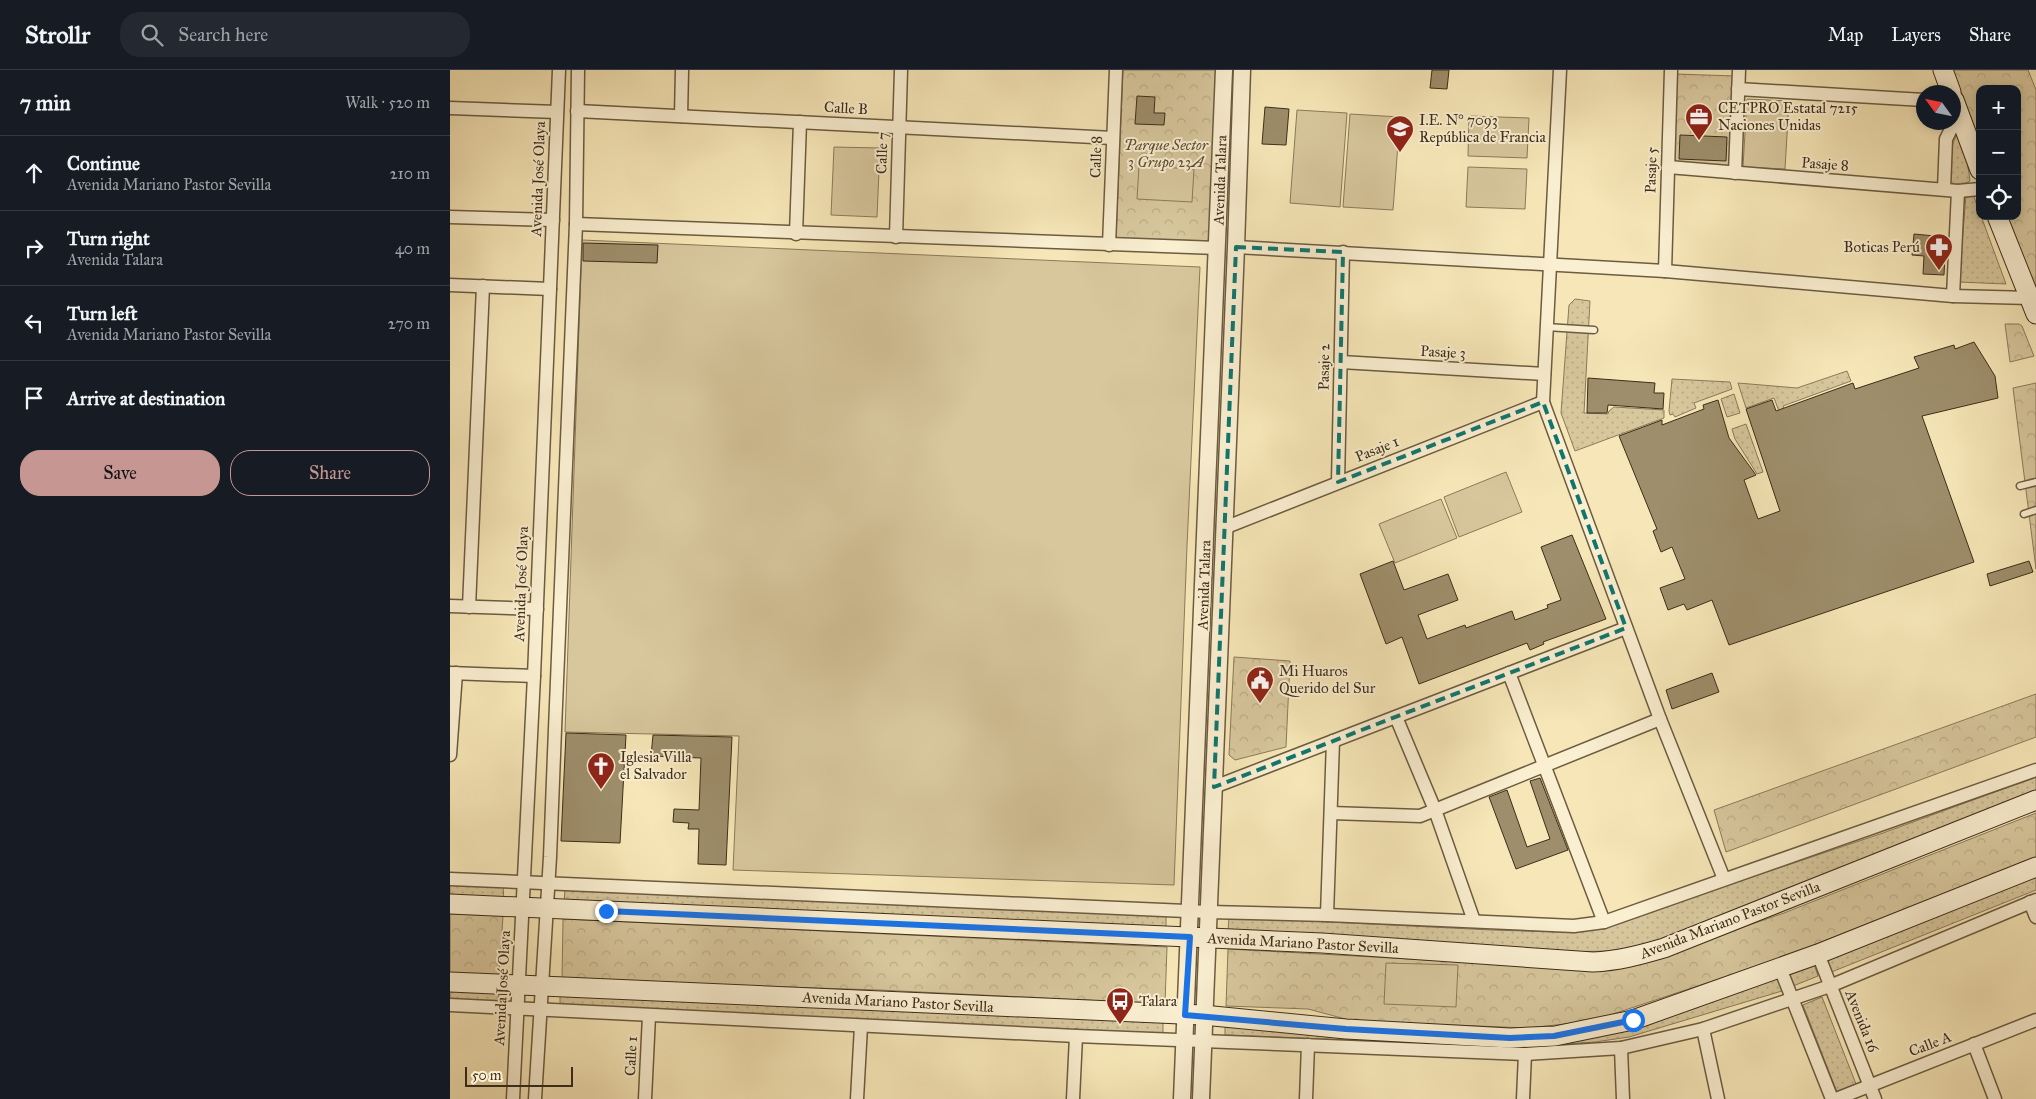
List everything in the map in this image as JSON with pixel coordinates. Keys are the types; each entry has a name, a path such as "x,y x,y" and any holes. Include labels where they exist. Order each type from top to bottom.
{"main road":[{"path":"1944,70 1949,85"},
{"path":"1961,120 1976,160"},
{"path":"1999,220 2033,306"},
{"name":"Avenida Mariano Pastor Sevilla","path":"450,904 1322,943 1593,962 1612,961 1664,948 2036,800"},
{"name":"Avenida Mariano Pastor Sevilla","path":"450,982 1194,1015 1375,1030 1510,1038 1554,1036 1633,1020 1818,954 2036,867"}],"street":[{"name":"Avenida José Olaya","path":"513,1099 537,609 559,70"},
{"path":"535,1099 548,883 576,224 578,70"},
{"path":"681,116 682,70"},
{"name":"Calle 7","path":"896,237 901,70"},
{"name":"Calle 8","path":"1109,245 1116,70"},
{"name":"Avenida Talara","path":"1200,1099 1202,1041 1194,1015 1190,911 1224,70"},
{"name":"Avenida Talara","path":"1182,1099 1184,1041 1194,1015 1208,938 1242,70"},
{"path":"1560,70 1543,402 1660,720 1724,879"},
{"name":"Pasaje 5","path":"1665,271 1671,70"},
{"path":"1735,173 1739,70"},
{"path":"1738,89 1916,100"},
{"path":"450,108 557,112"},
{"name":"Calle B","path":"577,111 1113,138"},
{"path":"796,234 800,122"},
{"path":"1944,189 1946,139 1949,130"},
{"name":"Pasaje 8","path":"1668,167 1944,189 1976,189"},
{"path":"1953,296 1958,190"},
{"path":"450,217 553,220"},
{"path":"576,224 796,234 1217,248"},
{"path":"1236,247 1665,271 1953,296 2033,306"},
{"name":"Pasaje 2","path":"1338,482 1343,252"},
{"path":"450,285 550,289"},
{"path":"470,607 483,286"},
{"name":"Pasaje 3","path":"1341,362 1544,374"},
{"path":"546,376 569,377"},
{"name":"Pasaje 1","path":"1224,528 1543,402"},
{"path":"450,606 537,609"},
{"path":"1214,787 1626,628"},
{"path":"450,755 453,673 534,676"},
{"path":"1509,673 1604,922"},
{"path":"1396,717 1435,810 1474,922"},
{"path":"1331,813 1420,816 1660,720"},
{"path":"1327,915 1333,741"},
{"name":"Avenida Mariano Pastor Sevilla","path":"450,879 1574,926 1604,922 2036,770"},
{"path":"2033,901 2036,917"},
{"name":"Avenida Mariano Pastor Sevilla","path":"450,1006 1184,1041 1525,1054 1621,1048 1703,1029 1830,986 2033,901"},
{"name":"Avenida 16","path":"1818,954 1875,1099"},
{"path":"1780,968 1834,1099"},
{"name":"Calle 1","path":"645,1099 649,1016"},
{"name":"Calle A","path":"1834,1099 2036,1020"},
{"path":"857,1099 861,1026"},
{"path":"1703,1029 1718,1099"},
{"path":"1073,1099 1076,1036"},
{"path":"1974,1044 1995,1099"},
{"path":"1306,1099 1308,1045"},
{"path":"1621,1048 1624,1099"},
{"path":"1523,1099 1525,1054"}],"lane":[{"path":"1546,327 1594,330"},
{"path":"2020,486 2036,482"},
{"path":"2024,514 2036,510"}],"highlighted area":[{"path":"1236,247 1343,252 1338,482 1543,402 1626,628 1214,787"}],"green space":[{"name":"Parque Sector 3 Grupo 23A","path":"1123,70 1216,70 1209,241 1116,238"},
{"path":"1950,70 2028,70 2036,90 2036,292 2009,220 2021,220 2021,85 1976,85 1976,137 1961,98 1961,85 1956,85"},
{"path":"1675,74 1735,76 1731,168 1671,165"},
{"path":"1747,99 1789,101 1785,169 1743,167"},
{"path":"1297,110 1347,113 1340,207 1290,203"},
{"path":"1350,114 1400,117 1393,210 1343,207"},
{"path":"1469,116 1529,118 1527,158 1468,156"},
{"path":"1956,136 1960,137 1966,152 1970,181 1958,186 1948,184 1951,148"},
{"path":"834,147 880,148 877,217 831,215"},
{"path":"1139,166 1194,169 1192,202 1137,199"},
{"path":"1468,167 1527,169 1525,209 1466,207"},
{"path":"1973,193 1976,203 1976,220 1982,220 2006,284 1959,282 1966,195"},
{"path":"582,240 1200,267 1174,885 733,870 739,736 565,732"},
{"path":"1575,299 1590,301 1584,413 1608,414 1614,407 1664,410 1664,418 1575,451 1561,413 1569,305"},
{"path":"2005,324 2019,324 2022,326 2034,356 2010,362"},
{"path":"1847,371 1851,381 1783,406 1802,458 1797,459 1774,398 1746,408 1738,383 1797,388"},
{"path":"1672,379 1730,382 1732,389 1694,403 1696,408 1675,417 1673,414 1670,415 1669,411"},
{"path":"2036,383 2036,569 2013,388"},
{"path":"1734,394 1740,413 1727,417 1721,399"},
{"path":"1746,424 1763,472 1757,474 1735,439 1732,429"},
{"path":"1506,472 1522,512 1459,537 1444,497"},
{"path":"1441,499 1457,538 1395,563 1379,524"},
{"name":"Mi Huaros Querido del Sur","path":"1234,657 1290,661 1286,747 1235,760 1229,755"},
{"path":"2036,694 2036,737 1726,852 1714,810"},
{"path":"2036,777 2036,796 1664,941 1611,951 1556,952 1228,932 1229,917 1491,930 1559,932 1581,930 1654,910 1883,833"},
{"path":"2036,813 2036,857 1773,961 1592,1021 1528,1028 1353,1021 1308,1009 1226,1006 1228,949 1574,968 1653,958 1784,913"},
{"path":"2036,874 2036,890 1829,973 1824,959"},
{"path":"450,883 503,885 504,902 450,899"},
{"path":"565,889 1166,914 1166,931 564,904"},
{"path":"450,914 503,916 499,975 450,973"},
{"path":"563,919 1167,947 1165,1004 879,990 562,980"},
{"path":"1386,963 1458,965 1456,1007 1384,1004"},
{"path":"1814,964 1818,976 1793,986 1789,973"},
{"path":"1778,976 1782,991 1629,1037 1595,1042 1530,1046"},
{"path":"450,990 499,992 498,1005 450,1002"},
{"path":"560,994 1163,1021 1163,1034 560,1007"},
{"path":"1822,997 1856,1084 1837,1092 1803,1005"},
{"path":"1225,1023 1395,1042 1225,1035"}],"building":[{"path":"1432,70 1449,70 1447,89 1430,88"},
{"path":"1137,96 1155,97 1154,113 1165,113 1164,125 1135,124"},
{"path":"1265,107 1289,109 1286,145 1262,144"},
{"path":"1680,135 1727,137 1726,161 1679,159"},
{"path":"1914,234 1946,237 1944,275 1923,274 1924,256 1912,255"},
{"path":"583,243 658,245 657,263 583,261"},
{"path":"1974,342 1995,376 1998,398 1922,416 1974,562 1729,645 1712,600 1687,610 1684,604 1668,610 1660,588 1685,579 1672,547 1661,552 1653,531 1657,529 1619,436 1662,420 1662,425 1704,409 1703,405 1718,400 1729,438 1756,475 1744,480 1758,519 1780,511 1746,409 1772,400 1776,411 1853,383 1855,389 1919,368 1914,357 1954,345 1955,349"},
{"path":"1588,378 1655,383 1654,393 1664,393 1663,409 1608,405 1607,413 1587,413"},
{"path":"1572,535 1606,619 1543,642 1544,644 1530,650 1527,643 1419,684 1402,637 1386,644 1360,574 1393,561 1404,590 1448,574 1458,600 1418,615 1427,639 1465,625 1466,628 1512,611 1515,620 1548,608 1547,605 1561,600 1541,547"},
{"path":"2029,561 2033,572 1990,586 1987,574"},
{"path":"1712,673 1719,692 1672,709 1666,690"},
{"name":"Iglesia Villa el Salvador","path":"566,733 626,735 620,843 561,841"},
{"path":"653,735 732,737 726,865 698,864 699,829 688,829 689,823 673,822 674,809 699,810 701,758 651,756"},
{"path":"1540,778 1568,850 1516,869 1489,797 1507,790 1527,847 1550,839 1530,781"}],"place":[{"name":"CETPRO Estatal 7215 Naciones Unidas","path":"1699,141"},
{"name":"I.E. N° 7093 República de Francia","path":"1400,153"},
{"name":"Boticas Perú","path":"1939,271"},
{"name":"Mi Huaros Querido del Sur","path":"1260,704"},
{"name":"Iglesia Villa el Salvador","path":"601,790"},
{"name":"Talara","path":"1120,1025"}],"route":[{"path":"606,911 1190,937 1185,1015 1218,1016 1346,1029 1510,1038 1554,1036 1633,1020"}]}
